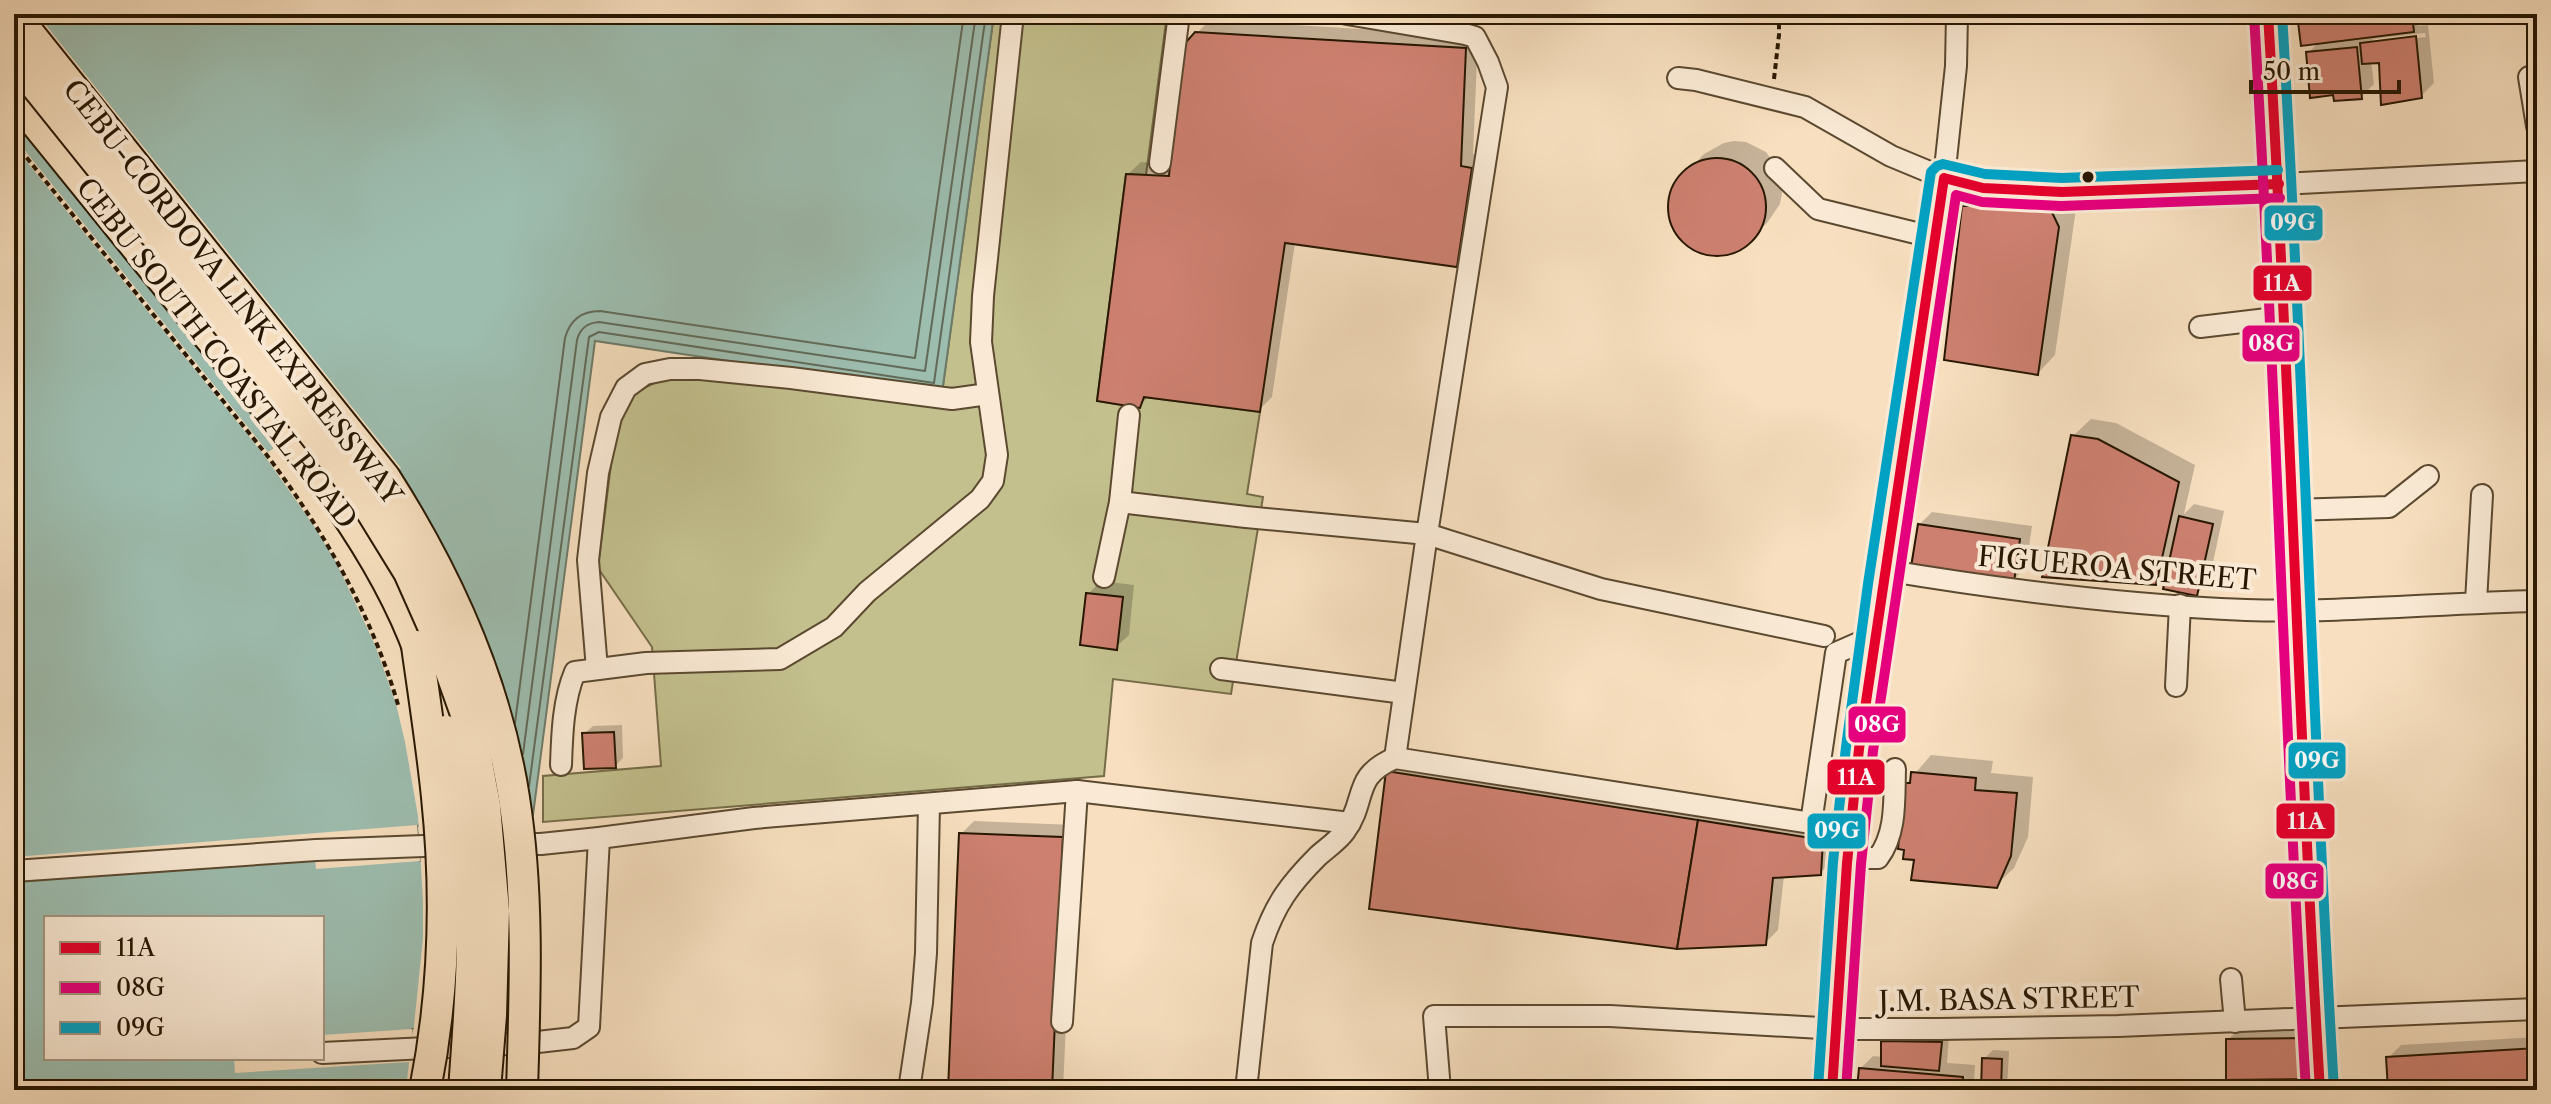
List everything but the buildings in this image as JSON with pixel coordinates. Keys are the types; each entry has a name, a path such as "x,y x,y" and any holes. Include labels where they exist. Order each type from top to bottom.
{"highway":[{"name":"CEBU-CORDOVA LINK EXPRESSWAY","path":"14,15 385,478 452,595 491,702 514,798 523,902 522,1090"},
{"name":"CEBU SOUTH COASTAL ROAD","path":"14,58 361,494 409,572 441,644 466,712 485,806 494,911 485,1090"},
{"name":"CEBU SOUTH COASTAL ROAD","path":"14,96 255,393 340,506 388,583 417,646 445,728 463,805 468,842 472,946 464,1090"},
{"path":"417,646 437,797 442,890 438,995 425,1090"}],"main road":[{"path":"2268,14 2279,184 2320,1090"}],"street":[{"path":"561,765 570,684 575,672 646,663 780,659 834,627 867,592 980,499 993,481 997,455 981,342 983,296 1013,14"},
{"path":"1160,163 1179,14"},
{"path":"1347,14 1475,37 1497,87 1395,758"},
{"path":"1832,1090 1850,829 1884,570 1944,178 1956,66 1957,14"},
{"path":"2529,77 2537,126"},
{"path":"1678,78 1805,107 1891,156 1944,178 1983,188 2062,192 2537,171"},
{"path":"1775,168 1818,209 1936,238"},
{"path":"2200,327 2284,317"},
{"path":"597,669 588,560 598,473 611,417 626,388 645,374 670,369 700,369 952,399 988,394"},
{"path":"1104,577 1120,502 1129,415"},
{"path":"2292,510 2389,507 2428,476"},
{"path":"2476,602 2482,495"},
{"path":"1120,502 1427,534 1601,589 1824,636"},
{"name":"FIGUEROA STREET","path":"1884,570 2010,589 2180,605 2296,610 2537,601"},
{"path":"2176,686 2180,605"},
{"path":"1811,823 1836,653 1875,639"},
{"path":"1221,669 1404,693"},
{"path":"1246,1090 1262,943 1269,921 1292,882 1344,833 1367,777 1378,765 1395,758 1850,829"},
{"path":"1847,858 1878,858 1889,844 1895,769"},
{"path":"14,871 316,850 541,844 754,818 1077,791 1350,823"},
{"path":"1062,1022 1077,791"},
{"path":"909,1090 926,953 929,804"},
{"path":"324,1053 544,1041 573,1038 589,1027 599,838"},
{"path":"2231,979 2235,1022"},
{"name":"J.M. BASA STREET","path":"1440,1090 1434,1016 1610,1016 1838,1029 2118,1026 2537,1009"}],"path":[{"path":"1770,99 1776,69 1779,14"},
{"path":"14,142 297,496 338,561 356,597 377,644 402,716"}],"shaded area":[{"path":"994,14 1167,14 1146,175 1126,174 1097,401 1139,408 1144,397 1260,412 1247,494 1263,497 1231,694 1113,679 1104,776 543,822 543,776 661,766 652,647 598,568 617,417 637,391 668,377 725,372 942,393"}],"water":[{"path":"14,14 994,14 942,393 595,341 533,815 417,826 420,861 528,857 519,1017 412,1029 411,1062 513,1057 508,1090 14,1090"}],"pier":[{"path":"14,14 37,14 401,468 371,486 420,566 505,822 421,829 423,857 508,854 512,908 510,1022 416,1033 415,1058 508,1053 505,1090 406,1090 409,1062 235,1073 234,1060 324,1060 324,1035 412,1029 413,1035 423,938 423,901 418,816 405,742 396,704 375,645 336,562 314,526 264,455 14,146 14,137 268,452 279,445 14,111"},
{"path":"417,825 420,861 316,869 315,858 14,877 14,857"}],"transit line":[{"name":"11A","path":"2268,14 2320,1090"},
{"name":"09G","path":"2282,14 2334,1089"},
{"name":"08G","path":"2254,15 2306,1090"},
{"name":"09G","path":"1818,1089 1833,862 1846,747 1931,172 1943,164 1985,174 2062,178 2278,170"},
{"name":"11A","path":"1832,1090 1847,863 1859,749 1944,178 1983,188 2062,192 2279,184"},
{"name":"08G","path":"1846,1090 1861,864 1873,751 1956,195 1982,202 2061,206 2280,198"}]}
